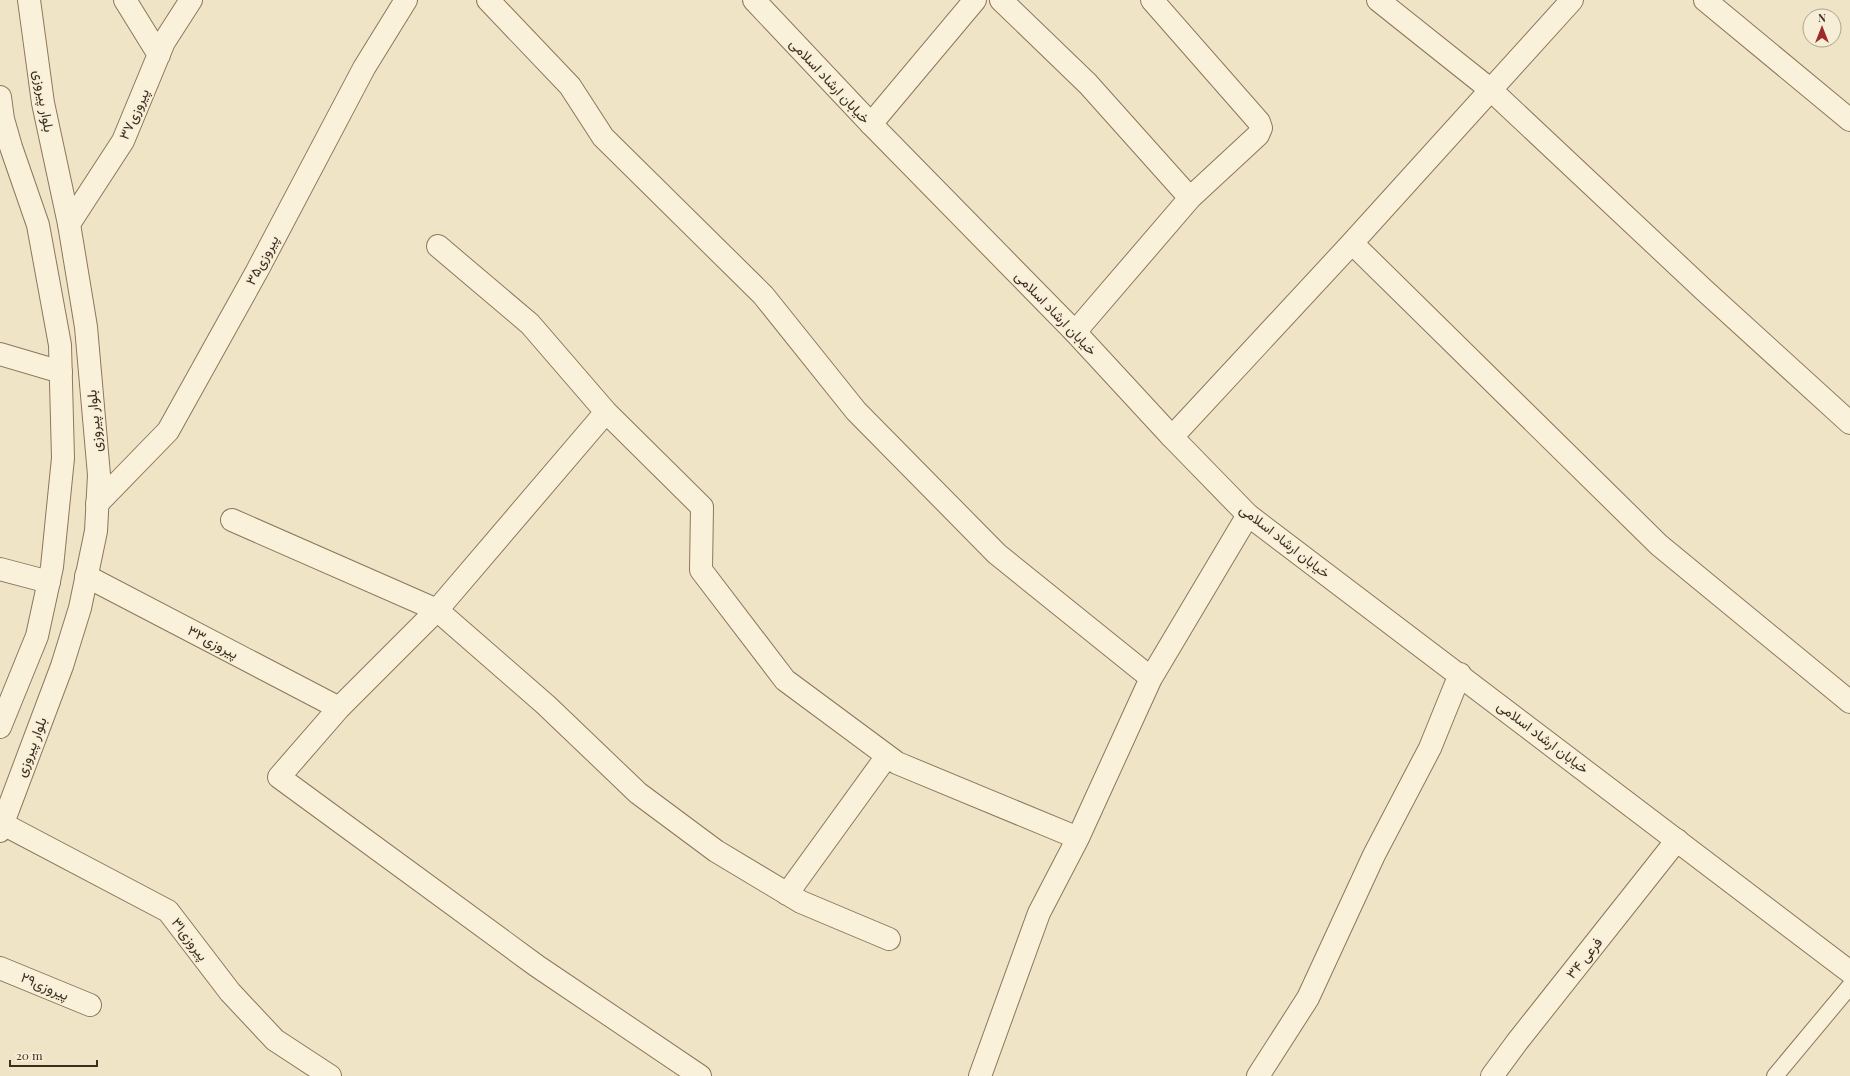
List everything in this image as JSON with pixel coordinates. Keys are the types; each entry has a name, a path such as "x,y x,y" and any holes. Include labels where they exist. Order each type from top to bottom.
{"street":[{"name":"بلوار پیروزی","path":"1,828 62,666 80,608 96,531 99,475 86,327 68,224 43,103 29,0"},
{"path":"125,0 159,55"},
{"name":"پیروزی۳۷","path":"68,224 123,141 164,42 191,0"},
{"name":"پیروزی۳۵","path":"97,504 168,431 257,271 364,68 406,0"},
{"path":"488,0 570,86 603,137 763,295 856,411 997,554 1151,678"},
{"name":"خیابان ارشاد اسلامی","path":"754,0 871,124 1075,332 1172,437 1248,515 1460,674 1850,972"},
{"path":"871,124 975,0"},
{"path":"1001,0 1088,84 1190,198"},
{"path":"1075,332 1190,198 1258,135 1262,128 1259,122 1152,0"},
{"path":"1378,0 1491,90 1704,290 1850,423"},
{"path":"1172,437 1352,243 1572,0"},
{"path":"1705,0 1850,120"},
{"path":"0,97 2,118 38,225 60,345 64,458 52,567 37,636 0,728"},
{"path":"1352,243 1659,545 1850,702"},
{"path":"438,246 530,324 606,412 702,507 701,570 784,680 897,764 1078,838"},
{"path":"0,354 60,372"},
{"path":"606,412 437,610 339,708 279,777 537,966 700,1076"},
{"path":"980,1076 1039,913 1078,838 1151,678 1248,515"},
{"path":"232,520 437,610 546,705 638,793 716,851 801,902 889,939"},
{"path":"0,569 49,582"},
{"name":"پیروزی۳۳","path":"86,576 339,708"},
{"path":"1258,1076 1308,998 1374,855 1430,748 1460,674"},
{"path":"787,894 887,756"},
{"name":"پیروزی۳۱","path":"1,828 168,911 230,992 275,1040 330,1076"},
{"name":"فرعی ۳۴","path":"1492,1076 1517,1042 1677,840"},
{"name":"پیروزی۲۹","path":"0,968 90,1005"}],"lane":[{"path":"1775,1076 1850,986"}]}
